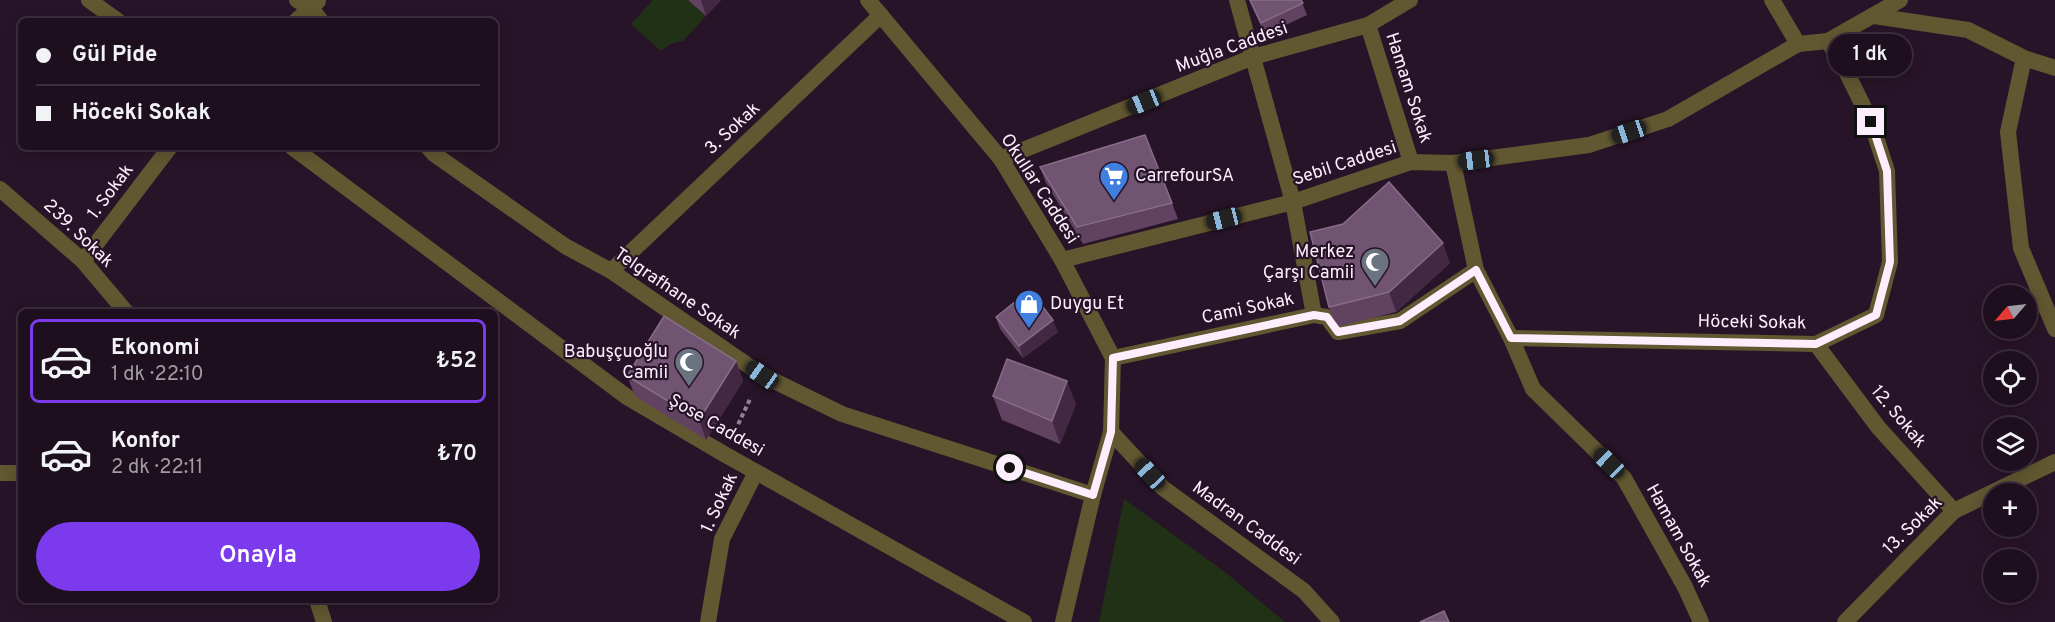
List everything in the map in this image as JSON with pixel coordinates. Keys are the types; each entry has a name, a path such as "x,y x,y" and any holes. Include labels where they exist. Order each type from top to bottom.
{"street":[{"path":"89,0 114,18"},
{"name":"Okullar Caddesi","path":"868,0 1001,159 1062,260 1113,358"},
{"path":"1237,0 1293,202 1314,315"},
{"name":"Muğla Caddesi","path":"1001,159 1253,57 1368,25 1410,0"},
{"path":"1772,0 1798,44"},
{"name":"Sebil Caddesi","path":"1062,260 1293,202 1412,162 1453,163 1590,145 1668,119 1798,44 1828,41 1900,0"},
{"path":"299,18 312,7"},
{"name":"3. Sokak","path":"611,271 881,15"},
{"path":"1874,16 1968,30 2024,58 2055,68"},
{"name":"Hamam Sokak","path":"1368,25 1412,162"},
{"name":"Höceki Sokak","path":"1511,338 1816,344 1876,315 1890,262 1887,171 1871,122 1828,41"},
{"path":"2024,58 2008,132 2021,248 2055,329"},
{"name":"1. Sokak","path":"83,261 168,150"},
{"name":"Şose Caddesi","path":"296,150 627,397 1024,622"},
{"name":"Telgrafhane Sokak","path":"431,150 565,246 611,271 762,375 842,414 1093,495"},
{"name":"Hamam Sokak","path":"1453,163 1476,270 1511,338 1533,389 1624,478 1685,587 1701,622"},
{"name":"239. Sokak","path":"0,189 83,261 123,309"},
{"name":"Cami Sokak","path":"1113,358 1314,315 1327,317 1338,332 1400,321 1476,270"},
{"name":"12. Sokak","path":"1816,344 1878,427 1953,511"},
{"path":"1063,622 1093,495 1111,432 1113,358"},
{"name":"Madran Caddesi","path":"1111,432 1163,488 1304,591 1332,622"},
{"name":"13. Sokak","path":"1845,622 1953,511 2055,462"},
{"name":"1. Sokak","path":"708,622 722,539 756,472"},
{"path":"0,473 18,473"},
{"path":"318,603 324,622"}],"path":[{"path":"724,454 762,375"}],"green space":[{"path":"653,0 688,0 706,16 683,41 670,44 661,51 631,24"},
{"path":"1124,499 1225,572 1285,622 1099,622"}],"building":[{"path":"1250,0 1301,0 1303,3 1261,23"},
{"name":"CarrefourSA","path":"1145,135 1172,203 1077,227 1040,167"},
{"name":"Merkez Çarşı Camii","path":"1389,182 1443,243 1389,292 1329,307 1310,232 1343,224"},
{"name":"Duygu Et","path":"1030,290 1053,320 1019,346 996,317"},
{"name":"Babuşçuoğlu Camii","path":"664,316 736,361 699,420 627,376"},
{"path":"1007,359 1067,381 1052,421 993,396"},
{"path":"1444,611 1449,622 1420,622"}],"place":[{"name":"CarrefourSA","path":"1114,202"},
{"name":"Merkez Çarşı Camii","path":"1375,288"},
{"name":"Duygu Et","path":"1029,330"},
{"name":"Babuşçuoğlu Camii","path":"689,388"}],"route":[{"path":"1010,468 1093,495 1111,432 1113,358 1314,315 1327,317 1338,332 1400,321 1476,270 1511,338 1816,344 1876,315 1890,262 1887,171 1871,122"}]}
